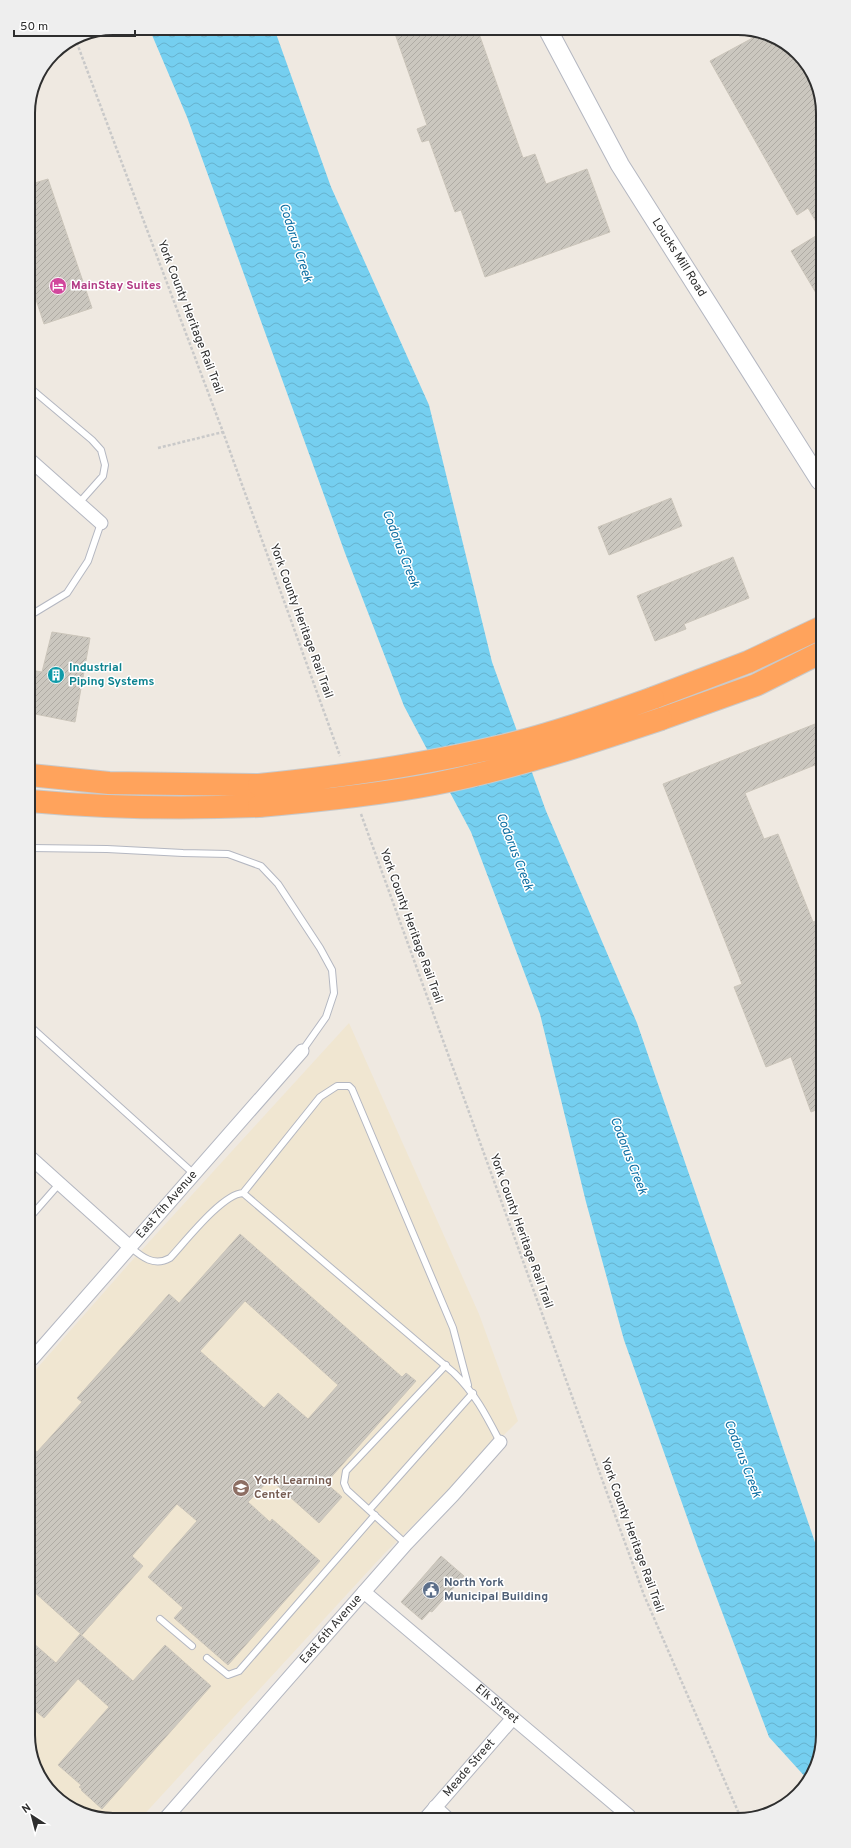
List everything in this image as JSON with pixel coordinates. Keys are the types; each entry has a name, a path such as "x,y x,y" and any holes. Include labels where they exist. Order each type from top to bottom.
{"highway":[{"path":"35,801 124,808 190,808 259,796 495,748 589,721 653,698 748,662 816,630"},
{"path":"35,776 319,800 441,782 553,755 661,719 756,685 816,655"}],"street":[{"name":"Loucks Mill Road","path":"551,35 620,165 816,475"},
{"path":"35,464 101,523"},
{"name":"East 7th Avenue","path":"35,1355 302,1051"},
{"path":"35,1162 130,1247"},
{"name":"East 6th Avenue","path":"170,1813 406,1544 453,1496 500,1442"},
{"name":"Elk Street","path":"364,1592 625,1813"},
{"name":"Meade Street","path":"430,1813 513,1718"},
{"path":"435,1806 443,1813"}],"lane":[{"path":"35,392 92,440 101,450 105,465 103,476 79,503"},
{"path":"35,613 67,593 88,561 101,523"},
{"path":"35,848 107,848 183,853 228,854 261,866 278,884 320,948 332,970 334,993 326,1017 302,1051"},
{"path":"35,1031 194,1174"},
{"path":"130,1247 152,1262 164,1262 170,1258 223,1201 234,1194 243,1193 320,1097 338,1086 349,1086 352,1089 453,1328 468,1385"},
{"path":"35,1211 59,1184"},
{"path":"243,1193 468,1385 500,1442"},
{"path":"406,1544 346,1490 344,1483 346,1471 446,1365"},
{"path":"369,1510 473,1393"},
{"path":"206,1658 228,1675 239,1671 375,1516"},
{"path":"160,1619 192,1646"}],"path":[{"name":"York County Heritage Rail Trail","path":"77,44 224,432 342,761"},
{"path":"158,448 224,432"},
{"name":"York County Heritage Rail Trail","path":"360,813 644,1595 739,1813"}],"shaded area":[{"name":"York Learning Center","path":"349,1023 479,1314 518,1421 384,1554 145,1813 108,1813 93,1810 74,1803 58,1790 43,1769 39,1760 35,1740 35,1371 128,1265"}],"water":[{"name":"Codorus Creek","path":"152,35 277,35 331,187 429,405 492,662 546,811 637,1023 816,1545 816,1735 812,1760 804,1776 769,1737 698,1548 624,1340 586,1202 540,1014 471,832 404,706 345,553 187,117"}],"building":[{"path":"395,35 479,35 523,158 535,154 546,184 587,169 610,232 485,277 461,210 455,212 429,140 422,142 417,129 427,125"},
{"path":"754,37 777,45 793,58 803,70 812,88 816,113 816,222 808,208 797,215 710,61"},
{"path":"48,179 92,308 44,324 35,296 35,183"},
{"path":"816,236 816,293 791,251"},
{"path":"671,498 682,526 609,555 598,527"},
{"path":"733,557 749,598 684,624 686,629 655,641 637,596"},
{"name":"Industrial Piping Systems","path":"52,632 90,638 75,722 35,714 35,671 42,672"},
{"path":"816,724 816,765 745,793 764,839 778,834 813,922 816,921 816,1110 811,1112 791,1057 766,1067 734,987 742,984 663,784"},
{"path":"240,1234 402,1377 406,1373 416,1381 326,1483 342,1497 319,1523 270,1479 248,1502 270,1522 272,1519 320,1561 228,1665 174,1618 183,1608 148,1577 197,1521 177,1504 132,1556 143,1566 82,1635 35,1593 35,1450 37,1452 82,1402 77,1398 169,1294 179,1303","holes":["245,1301 338,1385 308,1419 278,1393 264,1408 200,1351"]},
{"name":"North York Municipal Building","path":"441,1556 464,1576 432,1612 430,1611 422,1620 401,1602"},
{"path":"80,1634 133,1681 165,1645 211,1686 102,1809 81,1790 82,1789 79,1787 81,1785 58,1765 109,1707 78,1679 44,1718 35,1710 35,1645 56,1663"}],"place":[{"name":"MainStay Suites","path":"58,286"},
{"name":"Industrial Piping Systems","path":"56,675"},
{"name":"York Learning Center","path":"241,1488"},
{"name":"North York Municipal Building","path":"431,1590"}]}
